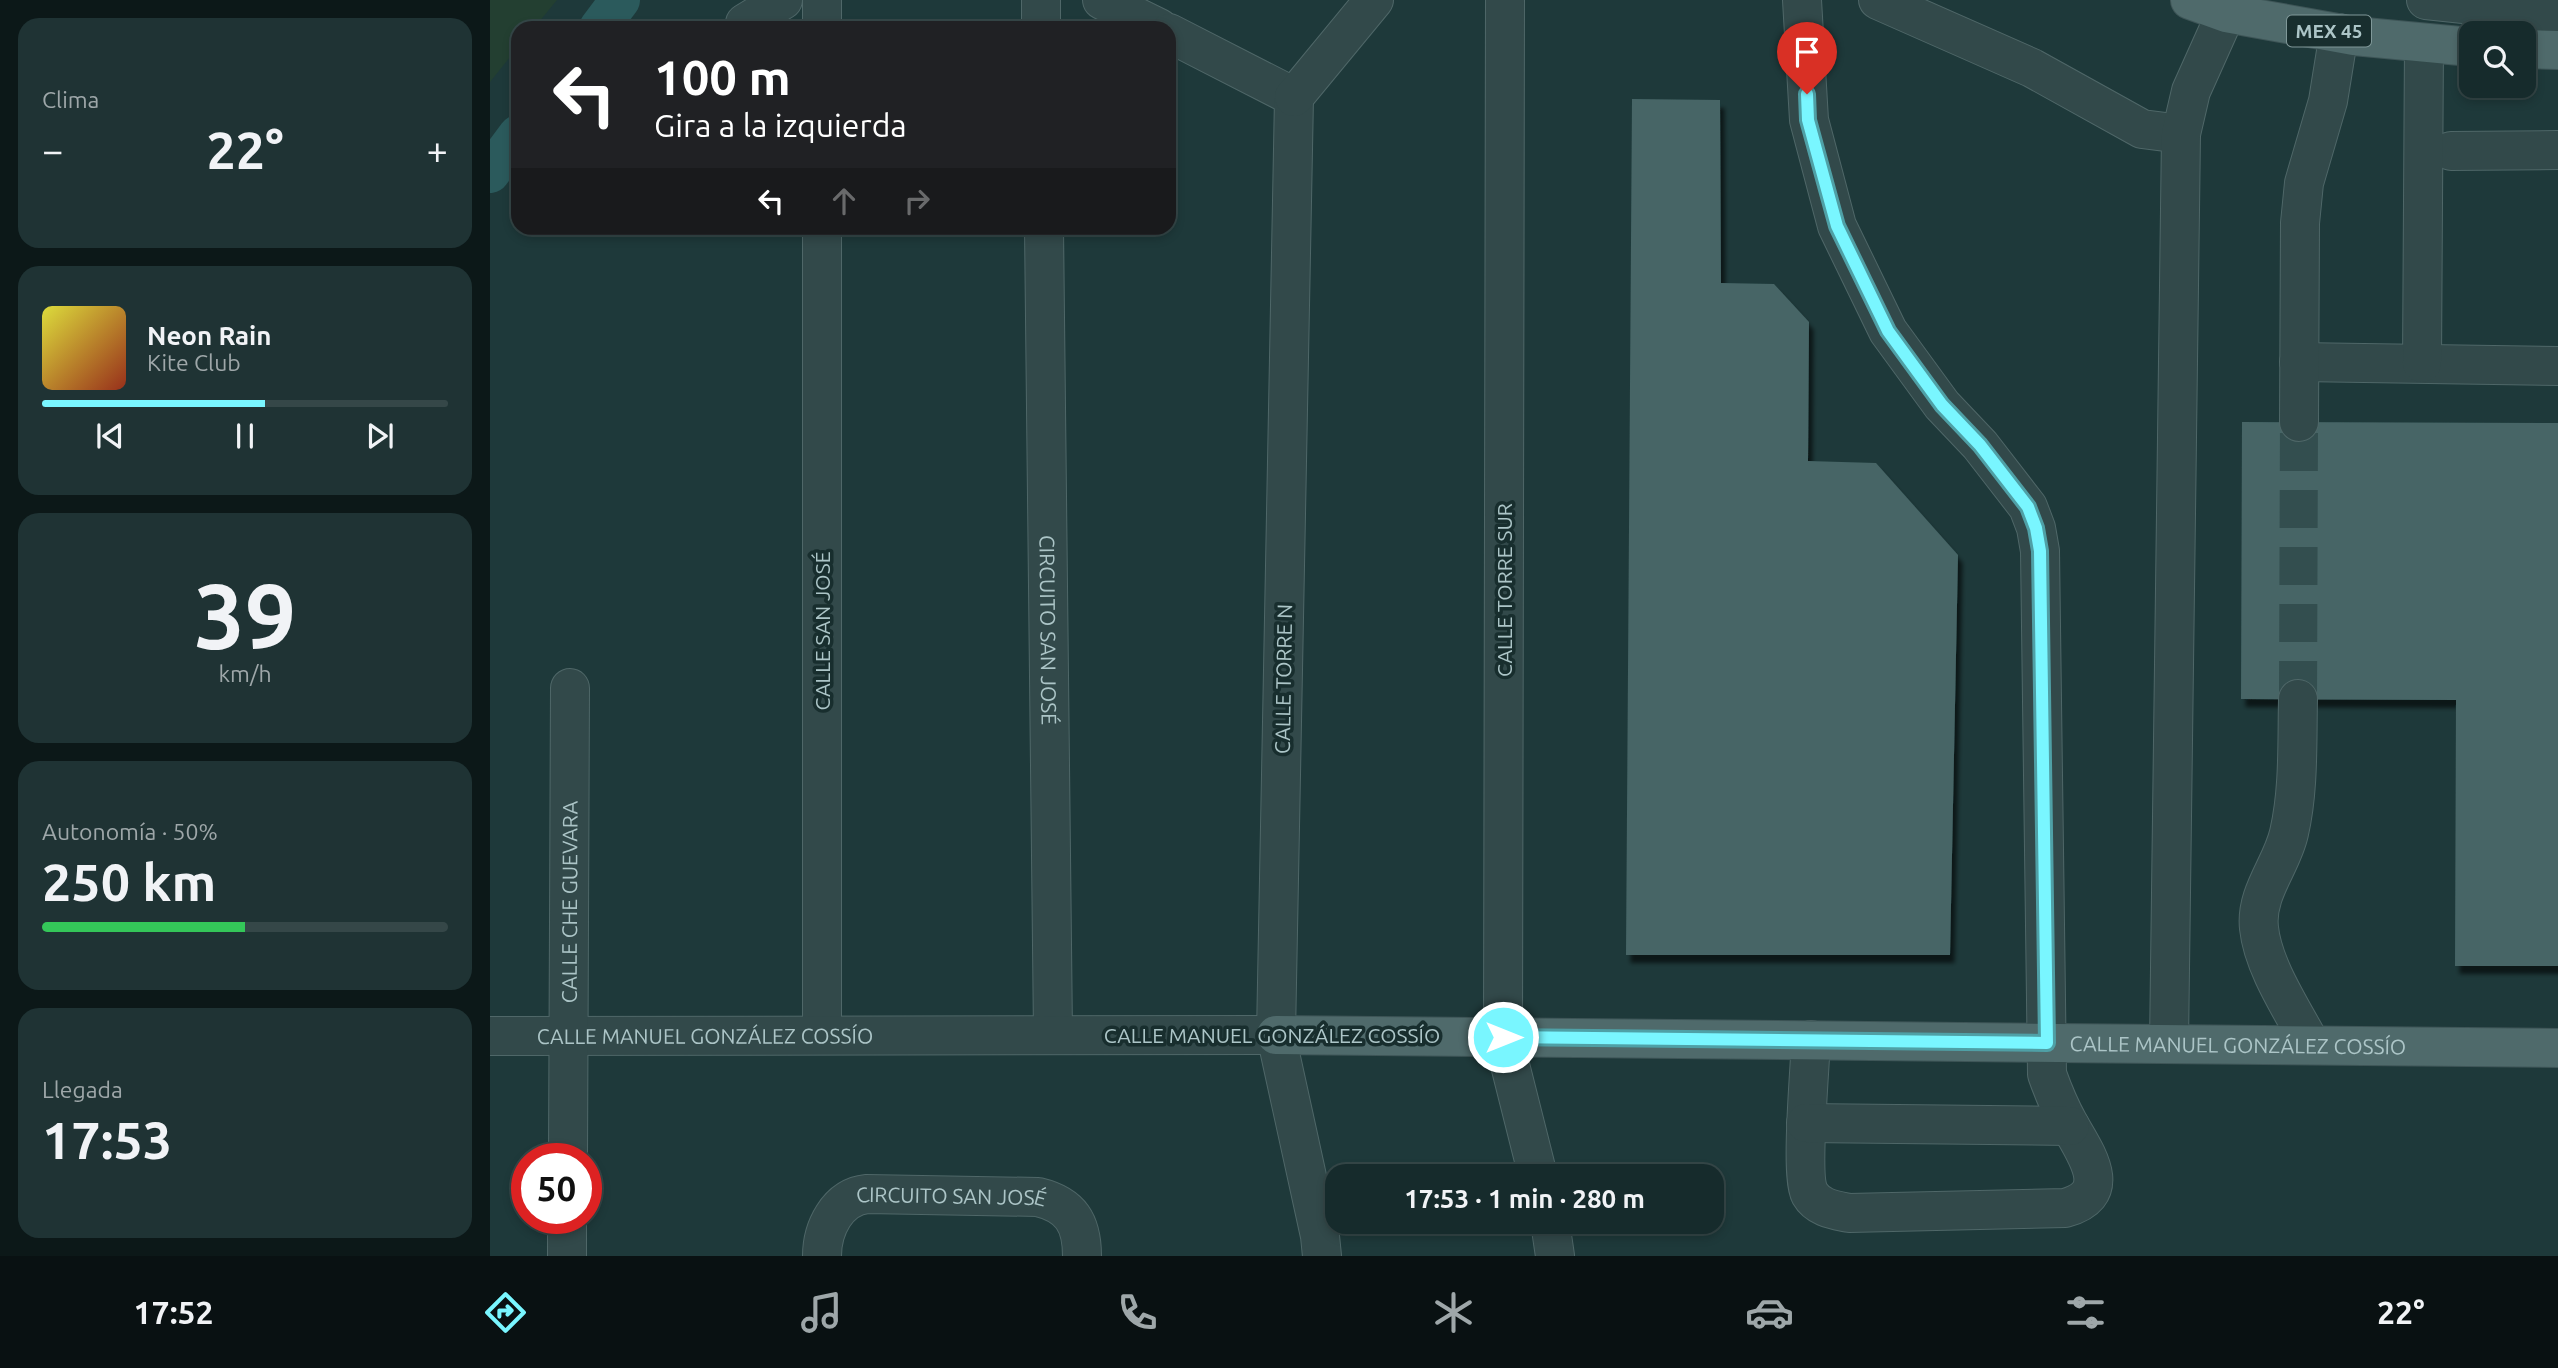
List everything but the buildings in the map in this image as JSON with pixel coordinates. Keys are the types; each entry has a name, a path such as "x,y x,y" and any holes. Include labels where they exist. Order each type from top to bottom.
{"main road":[{"name":"MEX 45","path":"2190,0 2226,13 2339,33 2459,46"},
{"path":"2536,49 2558,50"},
{"name":"CALLE MANUEL GONZÁLEZ COSSÍO","path":"1276,1035 2558,1048"}],"street":[{"path":"749,21 783,0"},
{"path":"822,0 822,21"},
{"path":"1041,0 1041,21"},
{"path":"1101,0 1144,21"},
{"path":"1176,37 1294,97 1374,0"},
{"name":"CALLE TORRE SUR","path":"1505,0 1503,1037 1535,1164"},
{"path":"1802,0 1808,120 1837,226 1888,331 1942,405 1980,445 2028,507 2036,528 2040,551 2047,1074 2052,1090 2086,1152 2094,1182 2085,1200 2065,1208 1849,1213 1818,1203 1810,1194 1807,1182 1811,1040"},
{"path":"1878,0 2032,68 2142,130 2181,134"},
{"path":"2427,0 2558,14"},
{"path":"2169,1044 2181,134 2191,90 2226,13"},
{"path":"2299,422 2300,223 2304,183 2328,101 2339,33"},
{"path":"2422,363 2424,43"},
{"name":"CALLE TORRE N","path":"1294,97 1276,1035 1320,1236 1322,1256"},
{"path":"2451,150 2558,150"},
{"name":"CALLE SAN JOSÉ","path":"822,235 822,1034"},
{"name":"CIRCUITO SAN JOSÉ","path":"1044,235 1053,1034"},
{"path":"2299,362 2558,366"},
{"name":"CALLE CHE GUEVARA","path":"568,1143 570,688"},
{"path":"2298,699 2295,796 2289,833 2281,857 2268,881 2259,910 2259,927 2271,967 2311,1045"},
{"name":"CALLE MANUEL GONZÁLEZ COSSÍO","path":"490,1035 1276,1035"},
{"path":"1807,1122 2070,1126"},
{"name":"CIRCUITO SAN JOSÉ","path":"822,1256 825,1234 836,1211 859,1195 867,1194 1038,1197 1051,1200 1073,1215 1079,1226 1082,1256"},
{"path":"567,1234 567,1256"},
{"path":"1552,1234 1555,1256"}],"green space":[{"path":"490,0 557,0 540,21 511,21 511,56 490,82"}],"waterway":[{"path":"604,21 620,0"},
{"path":"490,173 511,144"}],"tunnel":[{"path":"2298,699 2299,422"}],"route":[{"path":"1503,1037 2047,1043 2040,551 2036,528 2028,507 1980,445 1942,405 1888,331 1837,226 1808,120 1807,94"}]}
